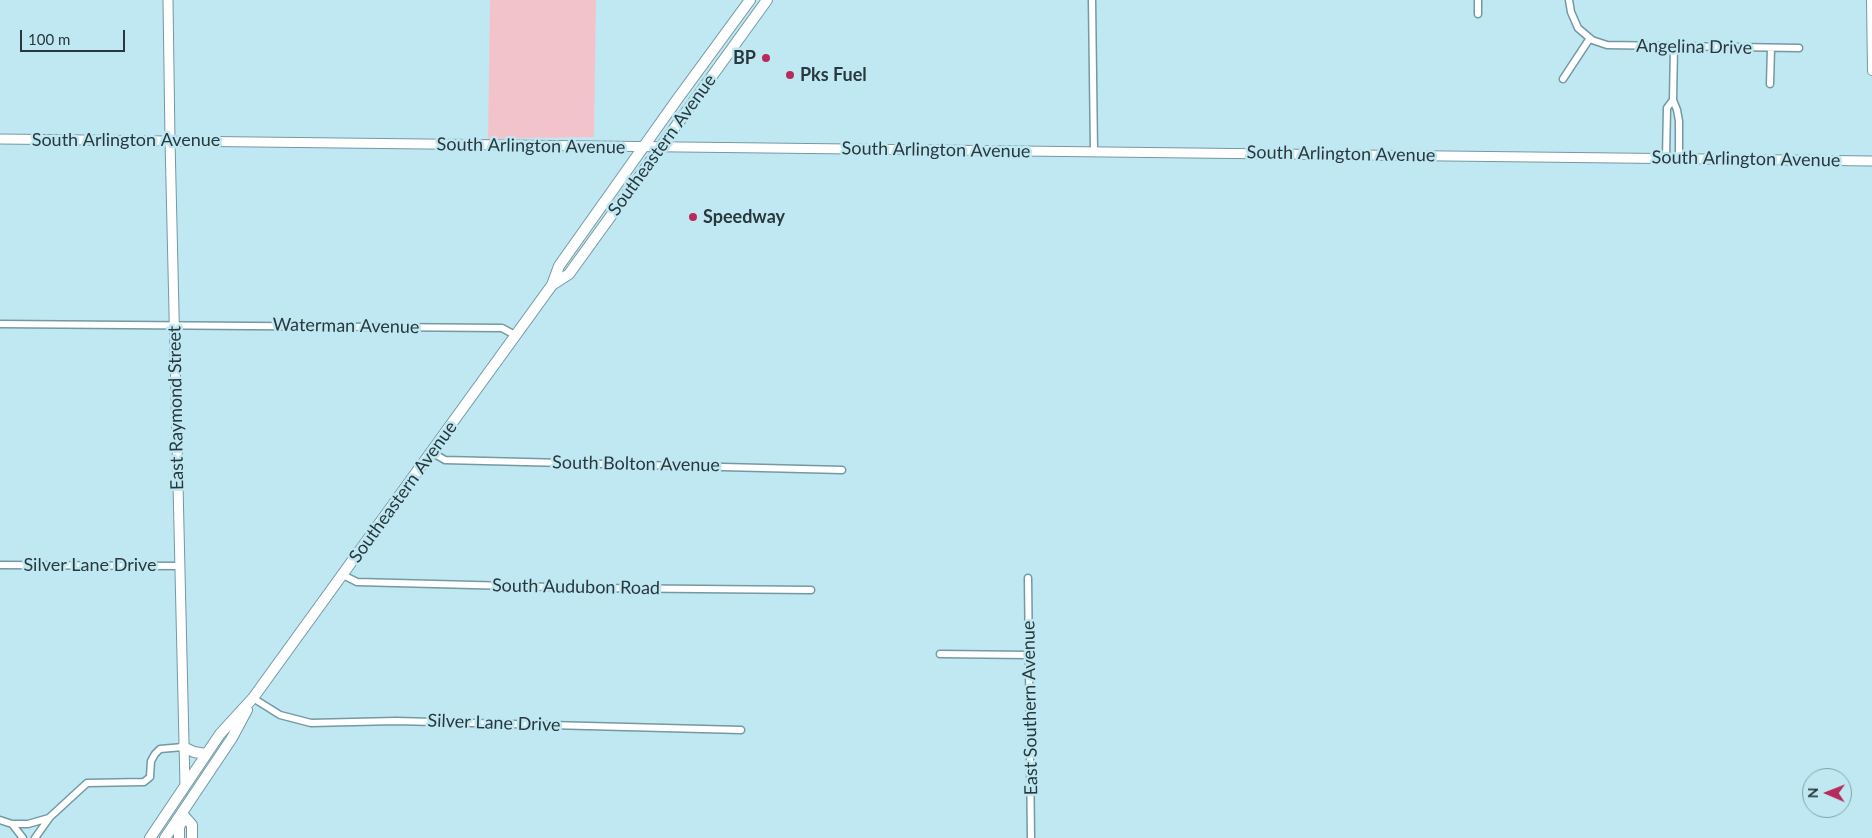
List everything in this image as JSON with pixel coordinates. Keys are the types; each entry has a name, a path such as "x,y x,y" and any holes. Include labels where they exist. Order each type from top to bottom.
{"main road":[{"name":"East Raymond Street","path":"168,0 185,812 179,827 179,838"},
{"name":"Southeastern Avenue","path":"150,838 220,734 253,698 552,285 559,266 750,0"},
{"name":"Southeastern Avenue","path":"552,285 569,274 767,0"},
{"name":"South Arlington Avenue","path":"0,139 1872,161"},
{"name":"Southeastern Avenue","path":"165,838 185,812 232,738 253,698"},
{"path":"183,748 206,754"},
{"name":"East Raymond Street","path":"185,812 192,825 192,838"}],"street":[{"path":"1092,0 1094,152"},
{"path":"1478,0 1478,14"},
{"path":"1563,79 1590,38 1582,32 1574,21 1569,0"},
{"path":"1871,0 1872,71"},
{"name":"Angelina Drive","path":"1590,38 1602,44 1613,46 1799,48"},
{"path":"1674,47 1673,100 1678,110 1679,158"},
{"path":"1770,84 1771,48"},
{"path":"1666,158 1668,108 1673,100"},
{"path":"0,324 174,324"},
{"name":"Waterman Avenue","path":"174,324 502,328 516,335"},
{"name":"South Bolton Avenue","path":"431,452 445,460 842,470"},
{"name":"Silver Lane Drive","path":"0,565 179,566"},
{"name":"South Audubon Road","path":"343,575 357,582 589,588 811,590"},
{"name":"East Southern Avenue","path":"1028,578 1031,838"},
{"path":"940,654 1029,655"},
{"name":"Silver Lane Drive","path":"253,698 280,715 302,722 318,724 396,721 741,730"},
{"path":"35,838 50,817 87,783 144,782 150,777 151,761 154,754 160,749 183,748"},
{"path":"0,820 12,824 33,823 50,817"},
{"path":"12,824 23,838"}],"shaded area":[{"path":"490,0 596,0 594,137 488,139"}],"place":[{"name":"BP","path":"766,58"},
{"name":"Pks Fuel","path":"790,75"},
{"name":"Speedway","path":"693,217"}]}
